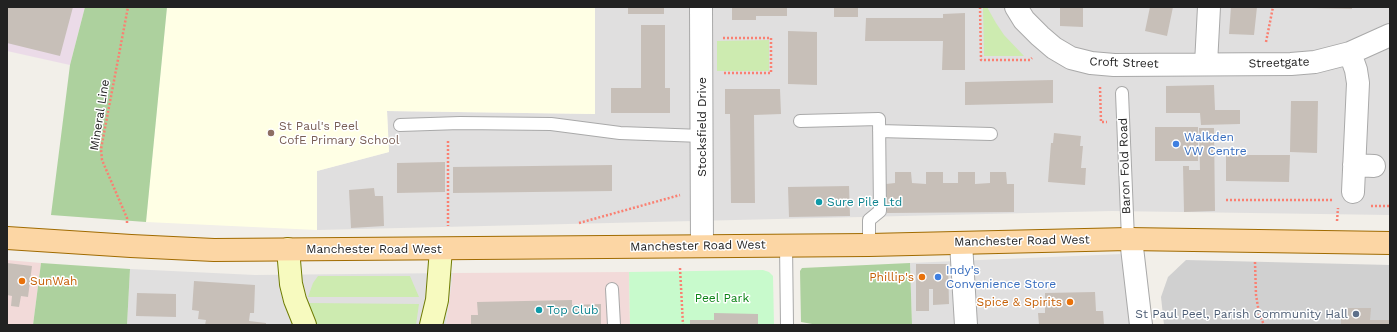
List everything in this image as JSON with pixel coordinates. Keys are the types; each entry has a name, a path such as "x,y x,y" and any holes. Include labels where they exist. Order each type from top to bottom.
{"main road":[{"name":"Manchester Road West","path":"7,238 214,250 869,245 1129,239 1390,243"}],"street":[{"name":"Stocksfield Drive","path":"701,7 702,246"},
{"name":"Croft Street","path":"1016,7 1024,20 1050,45 1071,58 1091,63 1114,65 1206,64"},
{"path":"1206,64 1209,7"},
{"name":"Streetgate","path":"1206,64 1291,64 1315,62 1350,53 1390,36"},
{"path":"1346,196 1364,165 1358,83 1356,70 1350,53"},
{"path":"1129,239 1141,325"},
{"path":"961,243 966,325"},
{"path":"431,325 437,300 445,249"},
{"path":"288,250 291,284 296,305 305,325"}],"lane":[{"name":"Baron Fold Road","path":"1122,93 1129,239"},
{"path":"800,122 879,119 880,212 869,220 869,245"},
{"path":"400,125 551,124 620,133 702,136"},
{"path":"879,130 991,134"},
{"path":"786,245 787,325"},
{"path":"612,289 614,325"}],"path":[{"name":"Mineral Line","path":"125,246 127,218 102,160 101,149 128,7"},
{"path":"980,7 981,60 1030,60 1050,45"},
{"path":"1261,64 1273,7"},
{"path":"701,38 771,38 772,59 772,73 702,73"},
{"path":"445,249 448,124"},
{"path":"573,247 573,225 702,188"},
{"path":"1226,200 1346,196 1336,242"},
{"path":"1255,241 1256,296 1259,313 1264,325"},
{"path":"679,246 683,325"}],"shaded area":[{"path":"7,7 85,7 70,65 7,51"},
{"name":"St Paul's Peel CofE Primary School","path":"167,7 595,7 595,114 387,111 389,152 317,171 317,230 146,222"},
{"path":"595,7 1390,7 1390,215 1112,211 317,230 317,171 389,152 387,111 595,114"},
{"path":"1122,254 1131,325 912,325 910,263"},
{"path":"7,260 41,263 33,325 7,325"},
{"path":"1186,260 1390,265 1390,325 1164,325 1161,297 1168,277"},
{"path":"130,269 255,275 453,273 446,325 127,325"},
{"path":"629,272 630,325 446,325 453,273"}],"green space":[{"path":"85,7 167,7 146,222 51,215 70,65"},
{"path":"987,7 1004,35 1024,56 984,56 983,8"},
{"path":"769,40 769,71 717,71 717,41"},
{"path":"41,263 130,269 127,325 33,325"},
{"path":"910,263 912,325 818,325 801,322 800,271 802,268"},
{"name":"Peel Park","path":"763,270 769,272 773,276 774,325 630,325 629,272"},
{"path":"318,276 410,276 419,297 308,297 313,283"},
{"path":"308,303 419,304 416,325 315,325"}],"building":[{"path":"7,7 73,7 60,56 7,43"},
{"path":"628,7 664,7 664,14 628,14"},
{"path":"732,7 787,7 787,16 756,16 756,20 732,20"},
{"path":"834,7 858,7 858,17 834,17"},
{"path":"1060,7 1083,7 1083,27 1060,26"},
{"path":"1150,7 1173,7 1167,36 1145,31"},
{"path":"1231,7 1257,7 1254,35 1229,34"},
{"path":"1352,7 1352,9 1311,8"},
{"path":"965,13 965,70 942,70 943,41 865,41 866,18 943,18 943,14"},
{"path":"641,25 665,25 665,88 670,88 670,113 611,113 611,88 641,88"},
{"path":"788,31 817,32 817,85 788,84"},
{"path":"1053,80 1053,103 965,105 965,82"},
{"path":"1214,85 1215,110 1240,110 1240,124 1201,125 1200,113 1166,113 1166,86"},
{"path":"725,89 780,89 781,114 754,115 755,203 731,203 730,114 725,114"},
{"path":"1291,101 1318,101 1317,153 1290,152"},
{"name":"Walkden VW Centre","path":"1155,127 1198,127 1198,161 1155,161"},
{"path":"1199,128 1214,128 1215,211 1184,212 1183,166 1189,166 1189,170 1200,170"},
{"path":"1054,133 1081,136 1080,146 1083,146 1081,168 1086,168 1085,185 1048,182 1051,143 1053,143"},
{"path":"1226,155 1290,155 1289,182 1226,181"},
{"path":"445,162 445,192 397,193 397,163"},
{"path":"612,165 612,191 453,193 453,167"},
{"path":"895,172 911,172 912,183 926,184 926,172 943,172 943,183 958,183 958,172 975,172 975,184 990,183 990,172 1006,172 1007,184 1014,184 1014,212 887,213 886,184 895,183"},
{"name":"Sure Pile Ltd","path":"849,186 850,216 789,217 788,187"},
{"path":"374,188 375,196 383,196 384,226 351,228 349,190"},
{"name":"SunWah","path":"7,263 32,266 28,297 21,296 19,307 11,306 12,296 7,295"},
{"path":"916,264 948,264 949,304 933,305 933,289 929,289 929,311 916,311"},
{"path":"194,281 255,285 254,313 250,313 249,321 266,323 266,325 205,325 206,320 198,319 199,311 192,310"},
{"name":"Spice & Spirits","path":"1095,292 1096,311 1103,311 1104,325 1039,325 1038,313 1045,313 1045,293"},
{"path":"137,293 176,294 176,317 136,316"},
{"name":"Top Club","path":"572,300 572,305 601,304 601,325 471,325 471,315 478,315 477,302"},
{"name":"St Paul Peel, Parish Community Hall","path":"1341,308 1371,308 1370,320 1390,320 1390,325 1341,325"},
{"path":"714,313 758,314 758,325 690,325 690,320 714,320"}],"place":[{"name":"St Paul's Peel CofE Primary School","path":"271,133"},
{"name":"Walkden VW Centre","path":"1176,144"},
{"name":"Sure Pile Ltd","path":"819,202"},
{"name":"Phillip's","path":"922,277"},
{"name":"Indy's Convenience Store","path":"938,277"},
{"name":"SunWah","path":"22,281"},
{"name":"Spice & Spirits","path":"1070,302"},
{"name":"Top Club","path":"539,310"},
{"name":"St Paul Peel, Parish Community Hall","path":"1356,314"}]}
